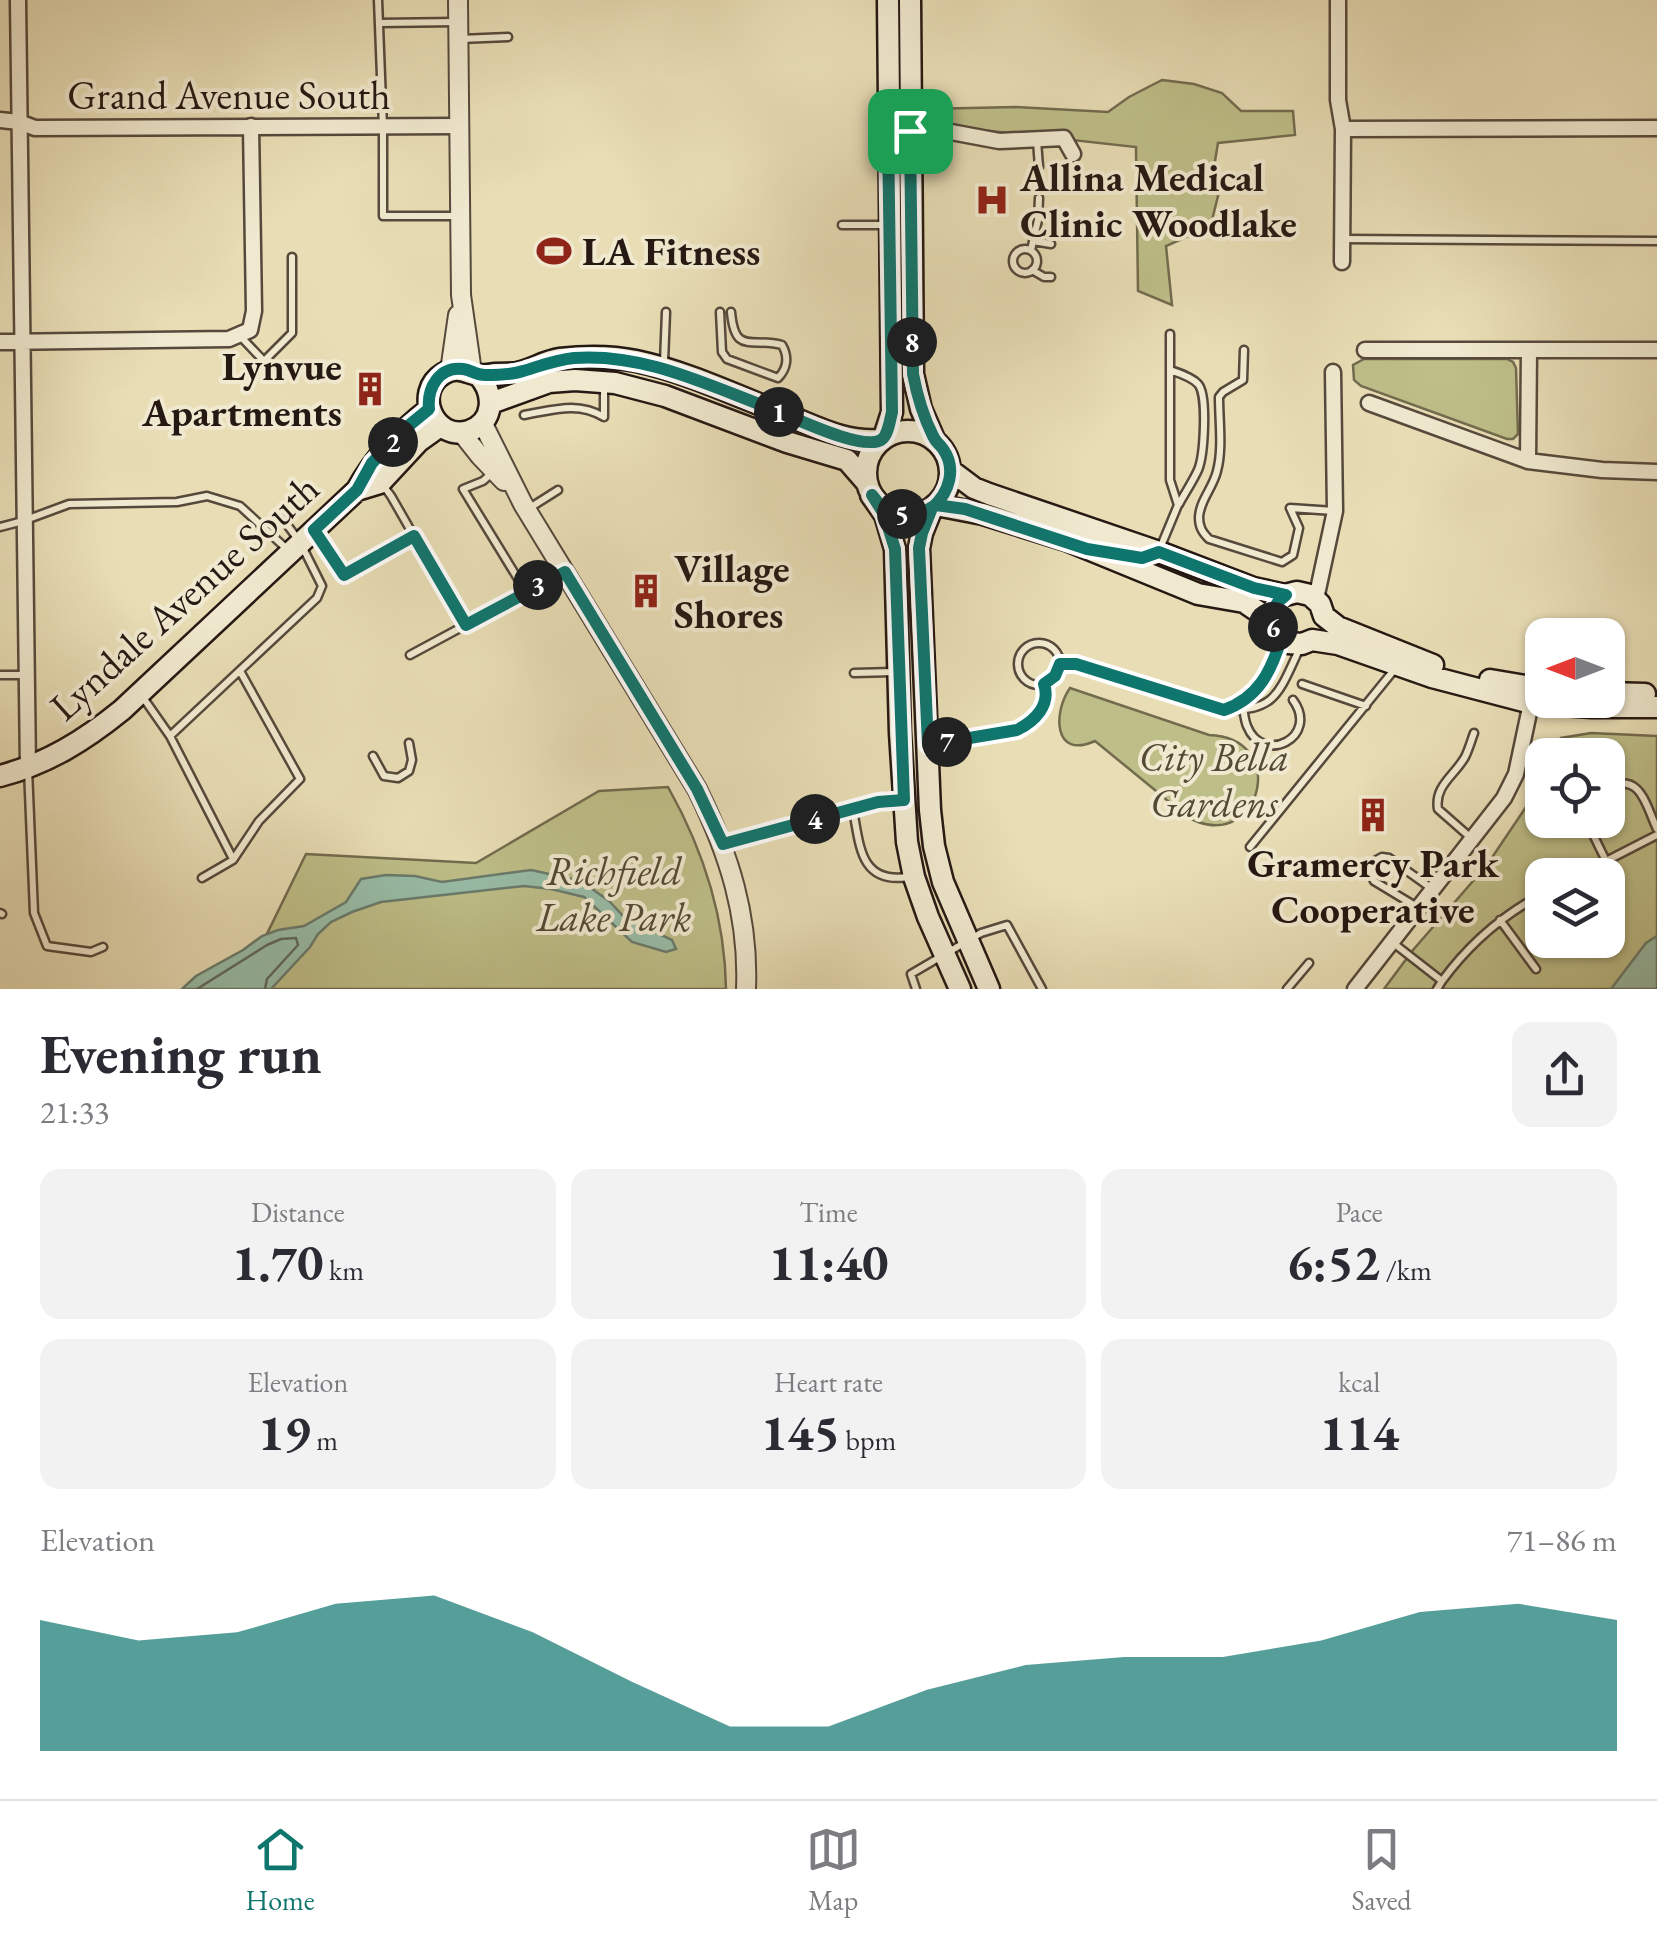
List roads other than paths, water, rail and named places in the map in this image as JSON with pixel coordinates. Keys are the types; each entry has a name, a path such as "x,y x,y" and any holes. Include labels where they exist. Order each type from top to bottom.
{"main road":[{"path":"882,439 892,412 888,0"},
{"path":"910,0 913,374 921,409 934,439 948,458 950,470 948,486 934,506 919,548 934,846 943,882 989,989"},
{"path":"450,371 519,372 556,360 631,360 664,368 831,435 868,441 882,439"},
{"name":"Lyndale Avenue South","path":"443,422 430,390 434,382 450,371"},
{"path":"475,374 486,383 486,412"},
{"name":"Lyndale Avenue South","path":"0,776 28,768 89,736 140,693 357,490 372,463 407,427 443,422 469,430 486,412 550,382 604,381 664,396 847,460 869,489"},
{"name":"Lyndale Avenue South","path":"357,490 380,482 443,422"},
{"path":"934,439 909,430 882,439 868,460 869,489 884,514 895,549 907,842 928,917 960,989"},
{"path":"950,470 989,494 1254,588 1305,601 1338,626 1434,665 1525,692"},
{"path":"869,489 880,505 892,512 920,514 934,506 982,514 1087,549 1198,594 1244,602 1292,636 1338,644 1488,693 1525,695"},
{"path":"1087,549 1142,558 1159,552"},
{"path":"1292,636 1275,606 1305,601"},
{"path":"1292,636 1323,626 1305,601"},
{"path":"1625,693 1657,694"},
{"path":"1625,707 1657,707"}],"street":[{"path":"18,0 28,768"},
{"path":"458,0 461,295 475,374"},
{"path":"1338,0 1338,100 1343,129 1342,262"},
{"name":"Grand Avenue South","path":"0,120 35,128 458,126"},
{"path":"0,342 228,339 250,330 254,311 251,126"},
{"path":"1343,129 1657,128"},
{"path":"888,132 951,132 998,141 1064,138 1073,154"},
{"path":"450,371 461,295"},
{"path":"1365,350 1657,350"},
{"path":"1528,461 1529,350"},
{"path":"1305,601 1324,558 1334,510 1333,372"},
{"path":"1368,403 1528,461 1657,472"},
{"path":"486,412 525,507"},
{"path":"443,422 496,470 525,507 697,789 723,844 742,922 746,989"},
{"path":"1355,989 1504,798 1516,774 1531,718"},
{"path":"723,844 878,802 904,800"}],"lane":[{"path":"378,0 382,216 459,216"},
{"path":"378,23 508,37"},
{"path":"1037,140 1038,167"},
{"path":"1032,270 1037,260 1031,250 1039,198"},
{"path":"842,225 889,226"},
{"path":"1342,238 1657,240"},
{"path":"1033,241 1051,244"},
{"path":"1031,250 1020,250 1014,259 1018,270 1051,277"},
{"path":"264,361 292,333 292,257"},
{"path":"664,368 666,312"},
{"path":"720,312 722,352 727,359 778,378 786,362 782,345 740,340 733,333 731,312"},
{"path":"1170,334 1170,480 1178,505"},
{"path":"240,336 280,378"},
{"path":"1244,350 1244,380 1219,397 1218,464 1201,506 1202,532 1209,539 1282,562 1292,555 1299,528 1290,508 1334,510"},
{"path":"1159,552 1178,505 1200,467 1202,454 1203,396 1199,384 1170,370"},
{"path":"524,415 567,407 591,409 604,417 604,381"},
{"path":"496,470 483,481 463,489 526,592"},
{"path":"380,482 466,625"},
{"path":"525,507 558,490"},
{"path":"0,527 69,504 177,502 207,496 240,506 301,541 344,575 414,536"},
{"path":"170,736 317,598 322,586 301,541 279,514"},
{"path":"410,655 565,572"},
{"path":"1243,706 1260,687 1292,636"},
{"path":"1060,664 1076,664 1224,710 1261,707 1284,682 1292,636"},
{"path":"1043,643 1055,650 1060,664 1055,676 1044,684 1031,683 1021,674 1018,662 1029,645 1043,643"},
{"path":"1250,848 1397,665"},
{"path":"202,878 234,860 258,820 300,779 240,671"},
{"path":"854,673 898,672"},
{"path":"0,675 26,675"},
{"path":"928,745 1017,730 1029,724 1041,712 1047,692 1044,684"},
{"path":"1302,684 1366,706"},
{"path":"140,693 170,736 234,860"},
{"path":"1243,706 1252,734 1263,744 1276,746 1290,740 1300,726 1300,712 1293,700"},
{"path":"1472,839 1436,802 1474,733"},
{"path":"372,756 384,776 398,778 409,771 409,742"},
{"path":"28,768 34,913 47,946 91,952 103,947"},
{"path":"1611,858 1657,832 1638,788 1625,783"},
{"path":"853,809 862,857 867,864 894,880 914,876"},
{"path":"1417,907 1374,881 1370,863 1389,858 1432,889"},
{"path":"1392,942 1439,985 1462,954 1525,903"},
{"path":"1500,920 1536,969"},
{"path":"916,989 910,974 981,933 1006,925 1042,989"},
{"path":"1288,989 1309,963"}],"water":[{"path":"531,870 581,881 625,918 672,940 676,949 666,952 632,942 584,897 524,886 381,902 331,922 271,989 182,989 196,976 262,936 304,926 346,902 361,879 415,876 442,882"},
{"path":"1657,936 1657,989 1611,989 1646,943"}],"place":[{"name":"Allina Medical Clinic Woodlake","path":"992,200"},
{"name":"LA Fitness","path":"554,251"},
{"name":"Lynvue Apartments","path":"370,389"},
{"name":"Village Shores","path":"646,591"},
{"name":"Gramercy Park Cooperative","path":"1373,815"}],"park label":[{"name":"City Bella Gardens","path":"1214,780"},
{"name":"Richfield Lake Park","path":"614,894"}]}
